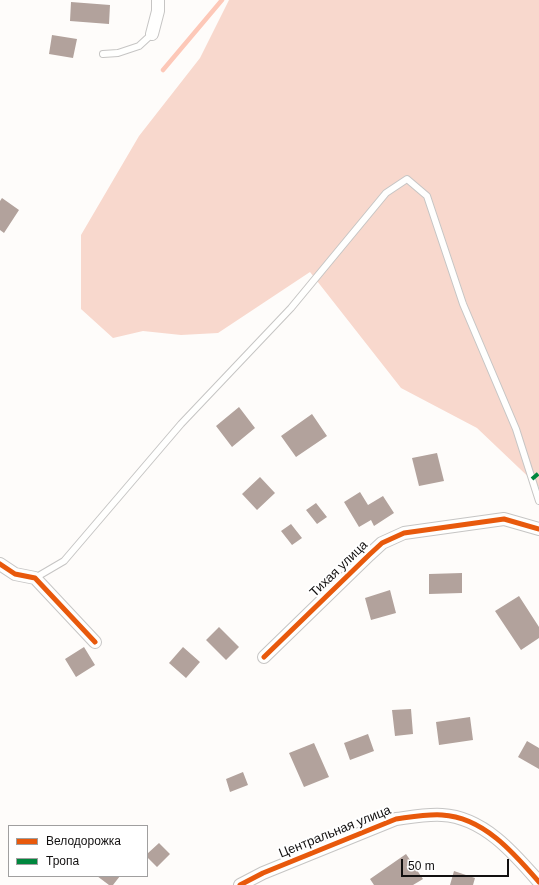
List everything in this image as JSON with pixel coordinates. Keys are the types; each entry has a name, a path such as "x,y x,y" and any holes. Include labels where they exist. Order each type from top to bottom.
{"street":[{"path":"152,34 158,11 158,0"},
{"name":"Тихая улица","path":"264,657 382,543 399,535 404,533 504,519 539,529"},
{"path":"0,564 15,574 35,578 95,642"},
{"name":"Центральная улица","path":"240,885 263,879 360,832 396,819 443,815 468,821 485,830 521,860 539,882"}],"lane":[{"path":"103,54 118,53 138,46 152,34"},
{"path":"35,578 64,561 181,424 291,308 386,193 407,179 427,196 463,304 516,430 539,501"}],"shaded area":[{"path":"229,0 539,0 539,487 477,428 401,388 310,272 218,333 181,335 143,331 113,338 81,309 81,235 139,136 200,58"}],"building":[{"path":"71,2 110,5 109,24 70,21"},
{"path":"52,35 77,39 73,58 49,54"},
{"path":"2,198 19,210 4,233 0,230 0,201"},
{"path":"239,407 255,428 232,447 216,426"},
{"path":"312,414 327,436 296,457 281,436"},
{"path":"437,453 444,481 419,486 412,458"},
{"path":"260,477 275,493 257,510 242,494"},
{"path":"360,492 368,505 383,496 394,513 374,526 371,520 359,527 344,502"},
{"path":"316,503 327,517 317,524 306,510"},
{"path":"291,524 302,538 292,545 281,531"},
{"path":"462,573 462,593 429,594 429,574"},
{"path":"390,590 396,613 371,620 365,598"},
{"path":"519,596 539,627 539,638 521,650 495,611"},
{"path":"219,627 239,647 226,660 206,640"},
{"path":"84,647 95,665 76,677 65,659"},
{"path":"183,647 200,662 186,678 169,663"},
{"path":"411,709 413,734 395,736 392,710"},
{"path":"470,717 473,740 439,745 436,722"},
{"path":"368,734 374,751 350,760 344,743"},
{"path":"527,741 539,748 539,769 518,757"},
{"path":"314,743 329,777 304,787 289,753"},
{"path":"243,772 248,785 230,792 226,779"},
{"path":"159,843 170,854 157,867 148,858 148,853"},
{"path":"406,854 423,879 413,885 374,885 370,879"},
{"path":"454,871 475,878 473,885 450,885"},
{"path":"98,877 119,877 113,885 109,885"}],"waterway":[{"path":"163,70 222,0"}],"marked path":[{"path":"532,479 539,473"}],"cycle path":[{"path":"264,657 382,543 404,533 504,519 539,529"},
{"path":"0,564 15,574 35,578 95,642"},
{"path":"240,885 263,873 396,819 436,815 457,817 484,829 508,849 539,882"}]}
